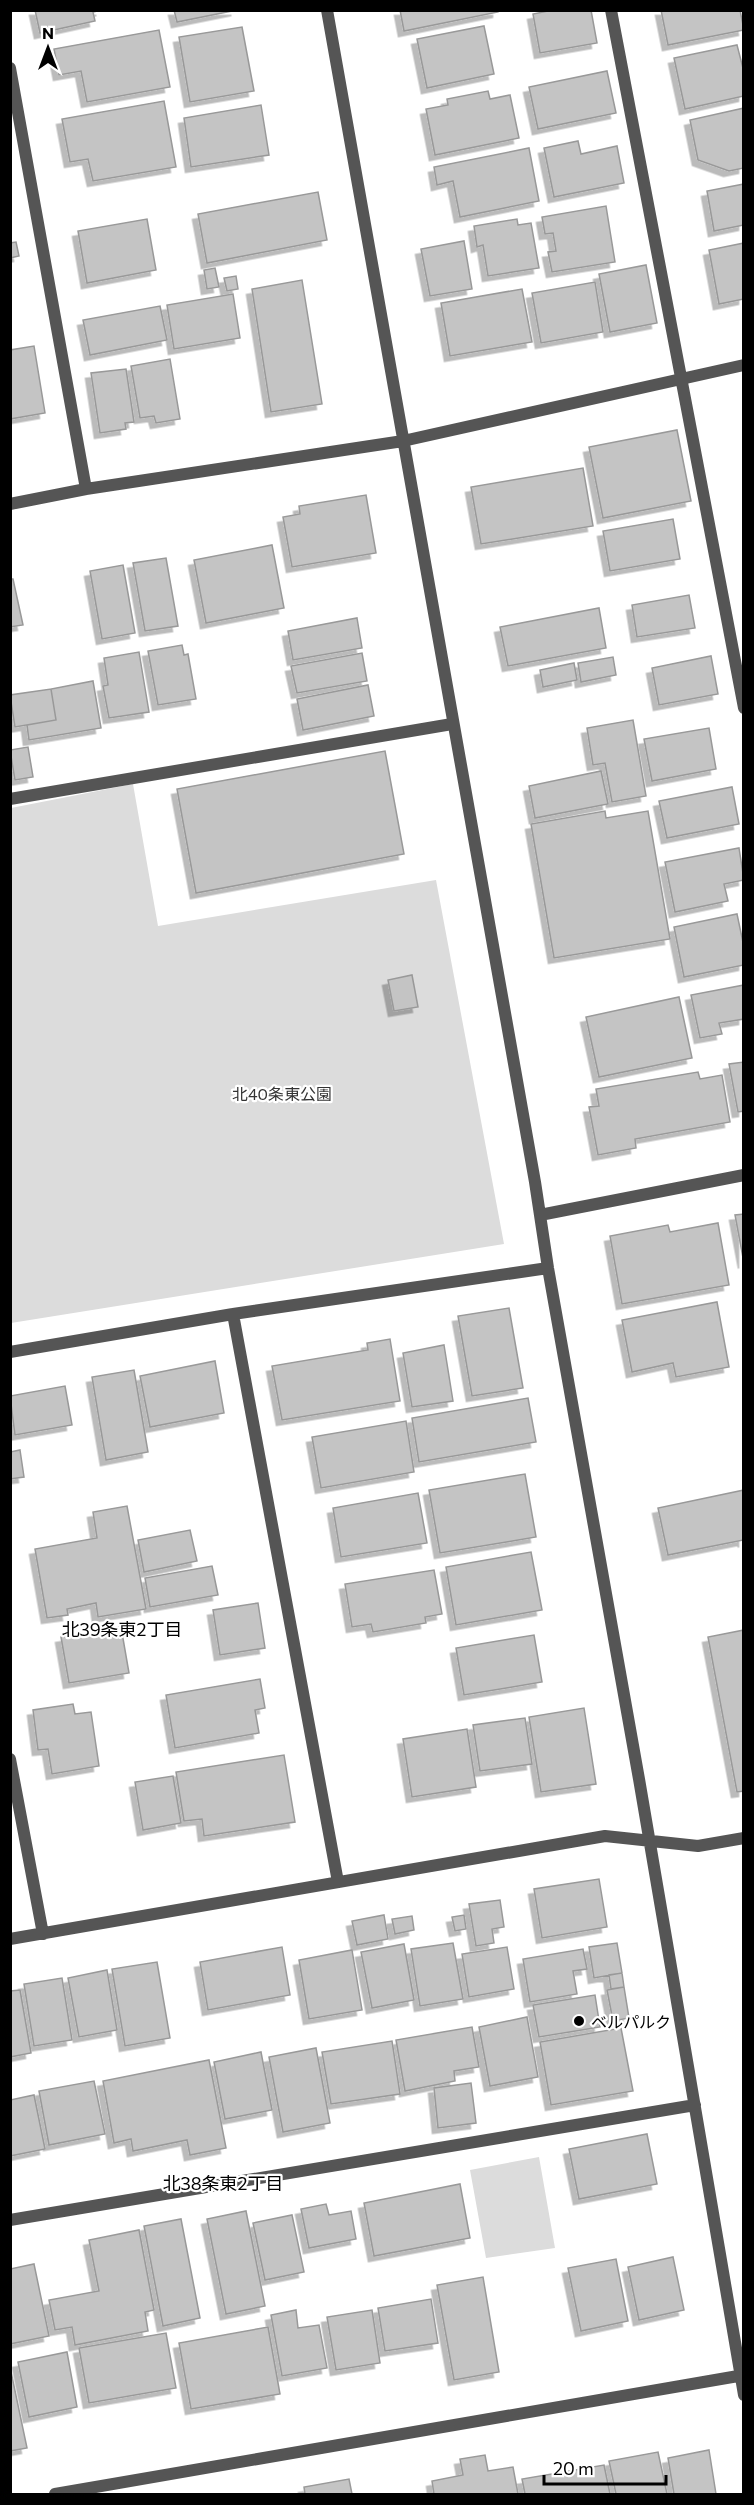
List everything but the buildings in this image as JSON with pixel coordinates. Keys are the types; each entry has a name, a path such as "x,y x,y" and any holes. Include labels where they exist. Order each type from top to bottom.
{"street":[{"path":"327,10 639,1779 744,2395"},
{"path":"611,10 744,708"},
{"path":"10,68 86,489"},
{"path":"10,504 86,489 403,441 744,365"},
{"path":"10,799 452,724"},
{"path":"540,1215 744,1176"},
{"path":"10,1352 233,1314 548,1268"},
{"path":"233,1314 338,1882"},
{"path":"10,1759 43,1934"},
{"path":"10,1940 605,1836 698,1846 744,1838"},
{"path":"10,2220 695,2105"},
{"path":"55,2494 742,2375"}],"green space":[{"name":"北40条東公園","path":"133,784 158,926 436,880 504,1244 11,1323 11,808"},
{"path":"539,2157 555,2248 486,2258 470,2170"}],"place":[{"name":"ベルパルク","path":"579,2021"}],"district":[{"name":"北39条東2丁目","path":"122,1629"},
{"name":"北38条東2丁目","path":"223,2183"}]}
